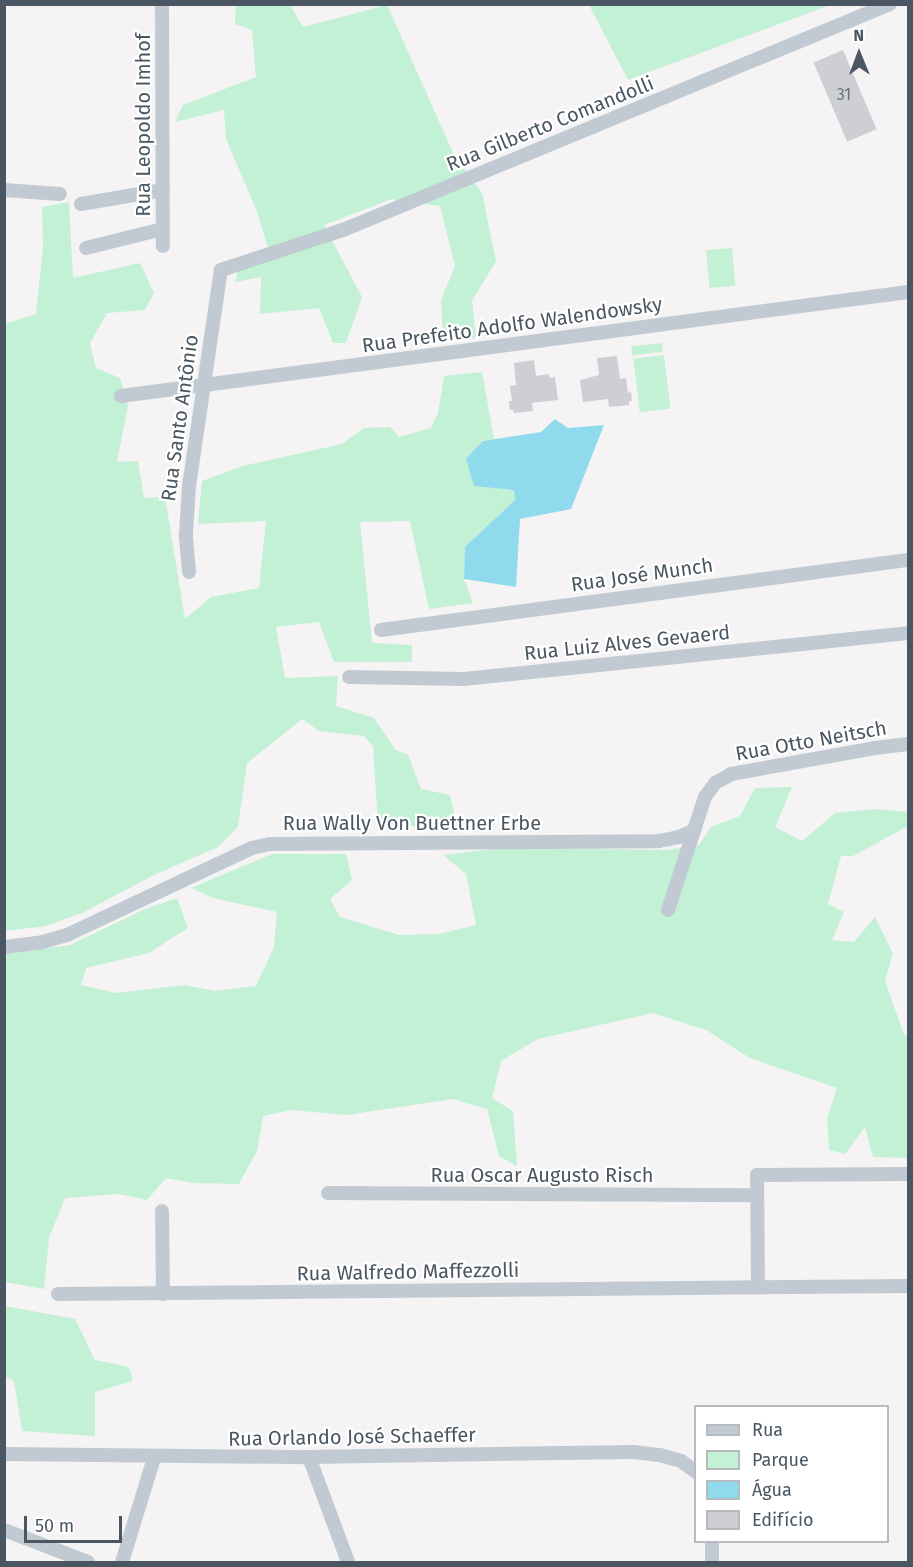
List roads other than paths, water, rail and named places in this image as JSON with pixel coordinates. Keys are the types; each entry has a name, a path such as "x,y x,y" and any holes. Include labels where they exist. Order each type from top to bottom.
{"street":[{"name":"Rua Leopoldo Imhof","path":"162,4 163,246"},
{"name":"Rua Gilberto Comandolli","path":"221,270 343,230 890,4"},
{"path":"4,190 60,194"},
{"path":"81,204 163,190"},
{"path":"86,248 163,229"},
{"name":"Rua Santo Antônio","path":"189,573 187,510 202,386 221,270"},
{"name":"Rua Prefeito Adolfo Walendowsky","path":"121,396 909,292"},
{"name":"Rua José Munch","path":"381,630 909,560"},
{"name":"Rua Luiz Alves Gevaerd","path":"349,677 464,679 909,633"},
{"name":"Rua Otto Neitsch","path":"668,910 705,797 715,783 731,774 909,744"},
{"name":"Rua Wally Von Buettner Erbe","path":"4,947 39,943 67,935 252,848 270,843 659,842 695,830"},
{"path":"758,1286 757,1175 909,1174"},
{"name":"Rua Oscar Augusto Risch","path":"328,1193 756,1195"},
{"path":"162,1211 163,1294"},
{"name":"Rua Walfredo Maffezzolli","path":"58,1294 909,1286"},
{"name":"Rua Orlando José Schaeffer","path":"4,1454 154,1458 634,1452 681,1461 694,1471"},
{"path":"309,1457 348,1563"},
{"path":"123,1563 154,1458"},
{"path":"4,1530 88,1563"},
{"path":"712,1543 712,1563"}],"water":[{"path":"555,419 568,428 604,425 571,509 520,519 516,587 464,579 465,547 515,500 514,490 474,486 466,459 483,441 541,432"}]}
